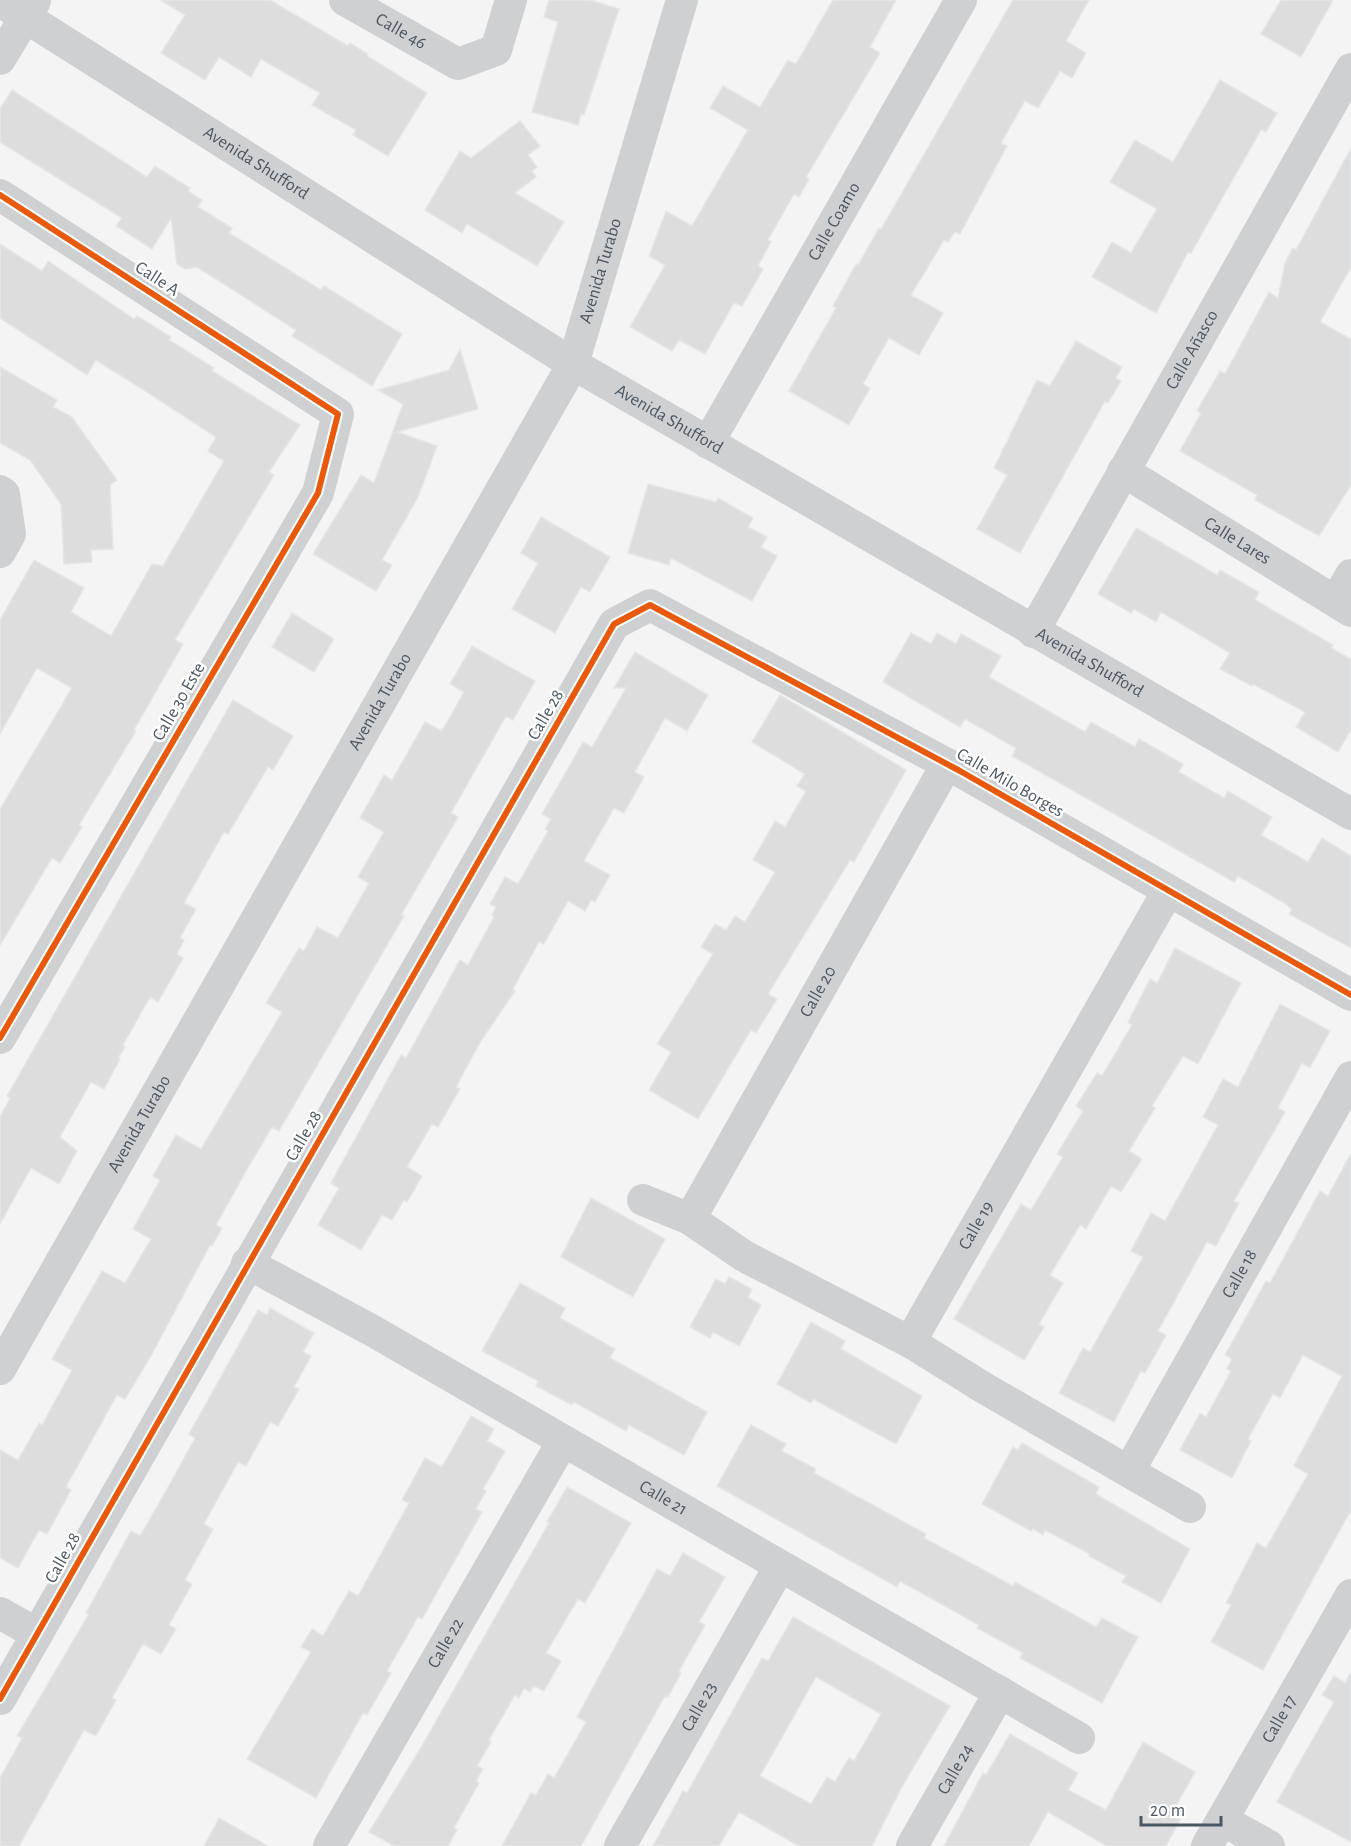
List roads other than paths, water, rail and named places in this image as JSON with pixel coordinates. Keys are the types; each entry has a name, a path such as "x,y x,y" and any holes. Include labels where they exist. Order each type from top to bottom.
{"street":[{"name":"Calle 46","path":"345,0 458,64 496,50 511,0"},
{"name":"Avenida Turabo","path":"0,1369 573,364 682,0"},
{"name":"Calle Coamo","path":"708,443 961,0"},
{"name":"Avenida Shufford","path":"20,6 573,364 1351,814"},
{"path":"0,58 20,6"},
{"name":"Calle Añasco","path":"1034,632 1351,69"},
{"name":"Calle A","path":"0,195 298,388"},
{"name":"Calle 30 Este","path":"0,1038 318,493 338,414 298,388"},
{"name":"Calle Lares","path":"1124,471 1346,595"},
{"path":"0,491 4,494 10,534 0,552"},
{"name":"Calle Milo Borges","path":"650,605 947,764 1351,995"},
{"name":"Calle 28","path":"0,1699 614,624 650,605"},
{"name":"Calle 20","path":"690,1219 947,764"},
{"name":"Calle 19","path":"910,1342 1168,891"},
{"name":"Calle 18","path":"1129,1471 1351,1077"},
{"path":"644,1200 690,1219 744,1256 910,1342 1004,1400 1190,1507"},
{"name":"Calle 21","path":"247,1263 373,1331 1079,1738"},
{"name":"Calle 22","path":"329,1846 563,1442"},
{"name":"Calle 23","path":"620,1846 780,1566"},
{"name":"Calle 17","path":"1214,1833 1350,1598"},
{"path":"0,1613 37,1634"},
{"name":"Calle 24","path":"912,1846 1000,1692"},
{"path":"1214,1833 1269,1846"}]}
